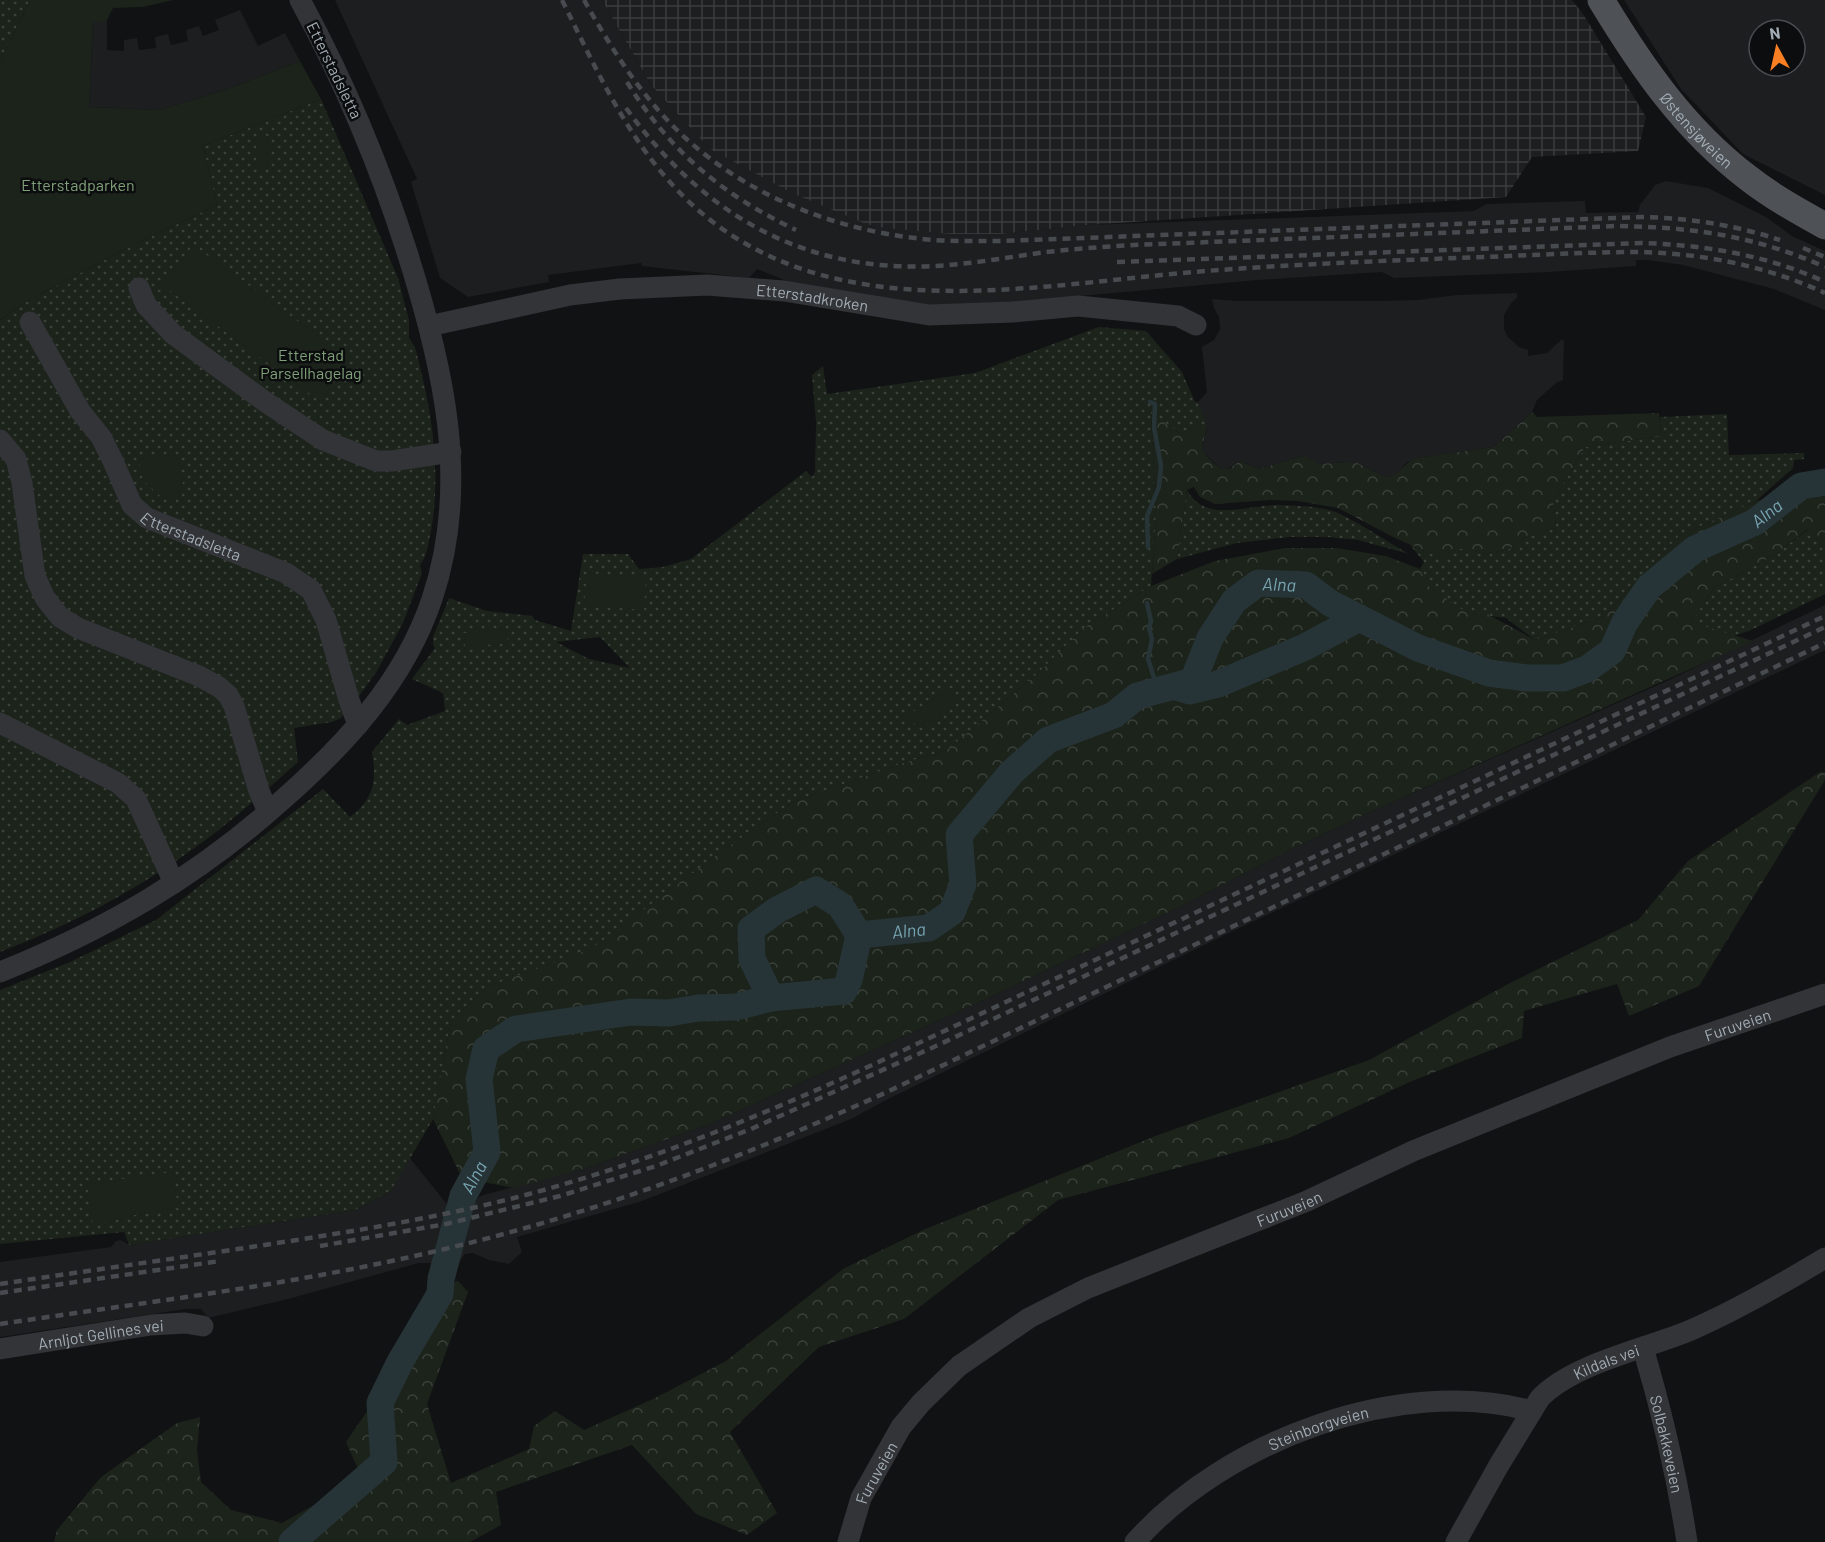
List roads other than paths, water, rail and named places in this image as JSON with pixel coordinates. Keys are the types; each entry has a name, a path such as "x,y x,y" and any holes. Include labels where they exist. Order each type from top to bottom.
{"main road":[{"name":"Østensjøveien","path":"1601,0 1659,89 1700,137 1756,184 1825,226"}],"street":[{"name":"Etterstadsletta","path":"0,972 92,932 174,884 216,855 268,813 329,758 377,702 401,666 431,600 441,563 448,517 451,452 444,398 429,326 392,202 368,140 300,0"},
{"name":"Etterstadkroken","path":"429,326 570,295 682,285 784,291 929,315 1098,307 1124,312 1178,316 1196,326"},
{"path":"139,288 146,305 173,334 267,403 323,440 376,462 451,452"},
{"name":"Etterstadsletta","path":"30,322 80,411 101,437 132,505 147,518 286,573 311,590 326,620 358,725"},
{"path":"0,440 16,460 22,483 35,576 45,598 60,617 78,628 199,676 228,695 234,706 259,791 268,813"},
{"path":"0,723 117,783 136,799 174,884"},
{"name":"Furuveien","path":"848,1542 861,1497 901,1427 959,1366 1029,1318 1088,1288 1307,1201 1413,1150 1670,1047 1825,994"},
{"name":"Kildals vei","path":"1456,1542 1499,1465 1548,1389 1571,1375 1718,1318 1825,1258"},
{"name":"Arnljot Gellines vei","path":"0,1349 151,1324 185,1323 203,1326"},
{"name":"Solbakkeveien","path":"1643,1348 1664,1421 1679,1488 1687,1542"},
{"name":"Steinborgveien","path":"1136,1542 1178,1501 1211,1477 1236,1462 1294,1434 1379,1409 1434,1401 1490,1402 1532,1411"}],"waterway":[{"path":"1148,547 1147,516 1159,487 1161,466 1154,427 1155,404 1150,402"},
{"name":"Alna","path":"292,1542 384,1462 380,1403 400,1362 440,1294 441,1279 463,1196 487,1152 479,1079 486,1049 516,1029 631,1012 669,1013 698,1008 736,1007 771,998 752,959 751,929 777,910 816,890 840,905 859,935 929,928 952,912 963,884 959,835 1012,772 1048,740 1114,715 1137,696 1193,681 1210,638 1234,601 1258,583 1306,585 1330,603 1418,648 1489,673 1527,678 1563,678 1587,669 1612,651 1625,622 1649,587 1695,549 1755,522 1801,486 1825,482"},
{"path":"1147,603 1152,639 1148,659 1158,690"},
{"path":"1176,687 1190,691 1218,684 1305,647 1359,618"},
{"name":"Alna","path":"771,998 844,991 849,980 859,935"}],"railway":[{"path":"562,0 613,101 653,162 677,190 736,238 791,265 849,282 910,289 972,291 1279,266 1641,252 1689,255 1735,263 1780,275 1825,293"},
{"path":"584,0 615,52 650,101 702,152 729,172 787,204 850,226 882,233 937,240 1002,241 1641,217 1712,223 1780,240"},
{"path":"627,82 661,130 700,169 745,202 796,230"},
{"path":"626,108 656,145 688,178 722,206 759,229 799,247 841,259 887,266 948,265 1086,248 1134,245 1617,226 1671,228 1723,235 1774,248 1825,267"},
{"path":"1117,262 1642,243 1689,246 1735,253 1781,265 1825,282"},
{"path":"1803,248 1825,257"},
{"path":"0,1284 273,1244 411,1221 514,1198 560,1185 695,1140 870,1066 1825,616"},
{"path":"320,1246 446,1224 560,1196 656,1166 751,1129 936,1046 1825,627"},
{"path":"0,1324 289,1281 404,1258 516,1231 677,1179 730,1159 887,1092 1825,643"},
{"path":"0,1293 220,1261"}],"park label":[{"name":"Etterstadparken","path":"78,184"},
{"name":"Etterstad Parsellhagelag","path":"311,363"}]}
